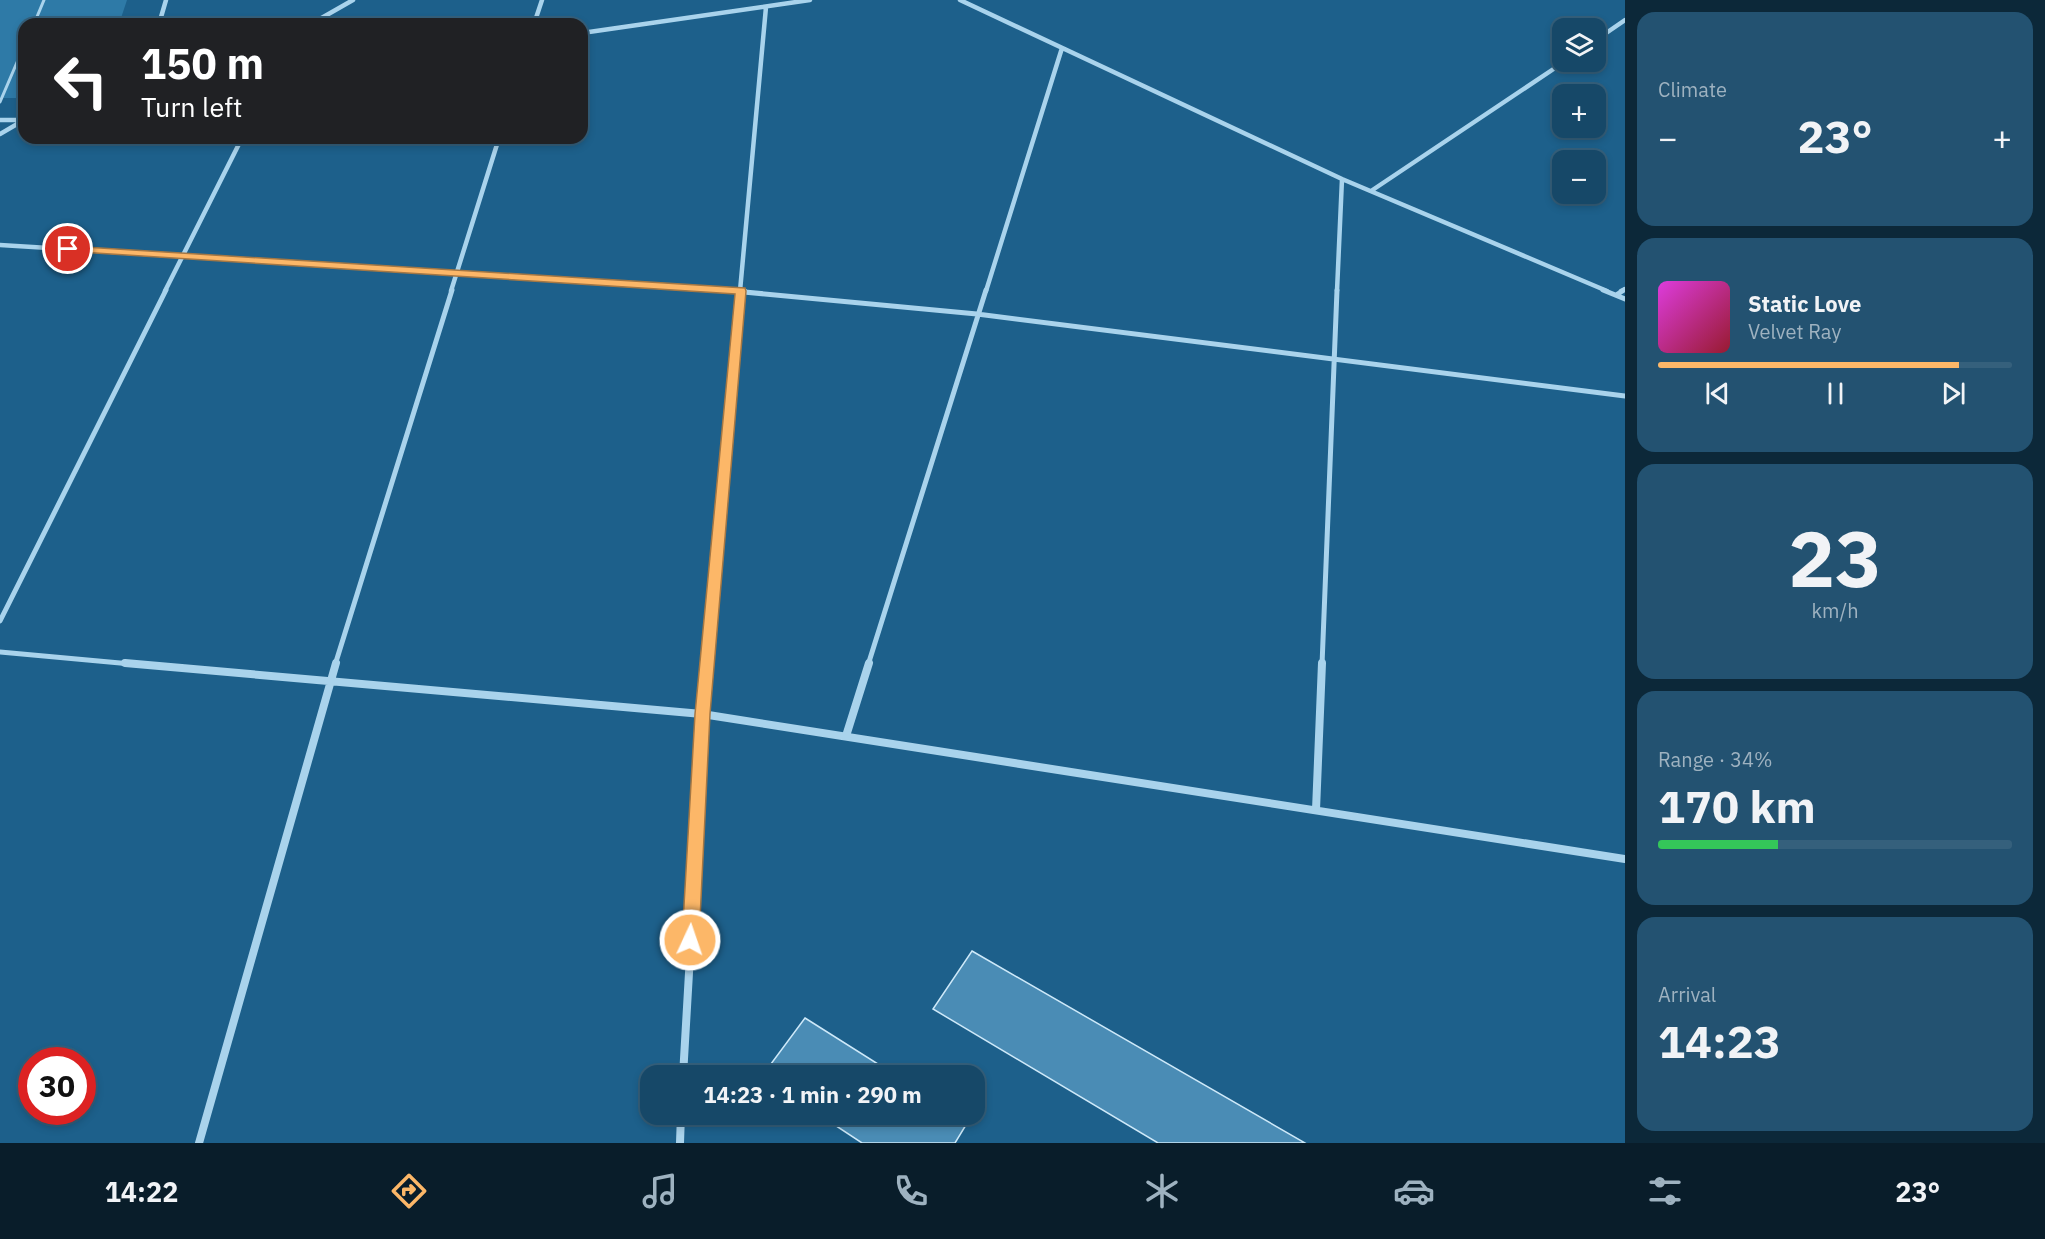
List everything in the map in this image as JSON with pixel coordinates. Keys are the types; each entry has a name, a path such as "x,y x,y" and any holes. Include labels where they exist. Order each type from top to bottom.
{"street":[{"path":"161,18 166,0"},
{"path":"321,18 353,0"},
{"path":"536,18 542,0"},
{"path":"588,32 810,0"},
{"path":"960,0 1342,179 1625,299"},
{"path":"684,1065 702,714 766,7"},
{"path":"1606,33 1625,20"},
{"path":"1619,24 1625,26"},
{"path":"846,736 1062,48"},
{"path":"1371,191 1552,70"},
{"path":"0,120 18,120"},
{"path":"0,134 18,124"},
{"path":"0,621 239,144"},
{"path":"199,1143 330,681 459,273 497,144"},
{"path":"1316,810 1342,179"},
{"path":"0,245 741,291 977,314 1625,396"},
{"path":"1616,295 1625,289"},
{"path":"0,652 702,714 1625,859"},
{"path":"680,1143 681,1125"}],"lane":[{"path":"36,18 44,0"},
{"path":"0,101 18,60"}],"shaded area":[{"path":"0,0 127,0 121,18 18,18 18,98 0,98"}],"building":[{"path":"972,951 1305,1143 1158,1143 933,1009"},
{"path":"805,1018 880,1065 770,1065"},
{"path":"835,1125 966,1125 955,1143 862,1143"}],"route":[{"path":"68,249 741,291 702,714 690,940"}]}
